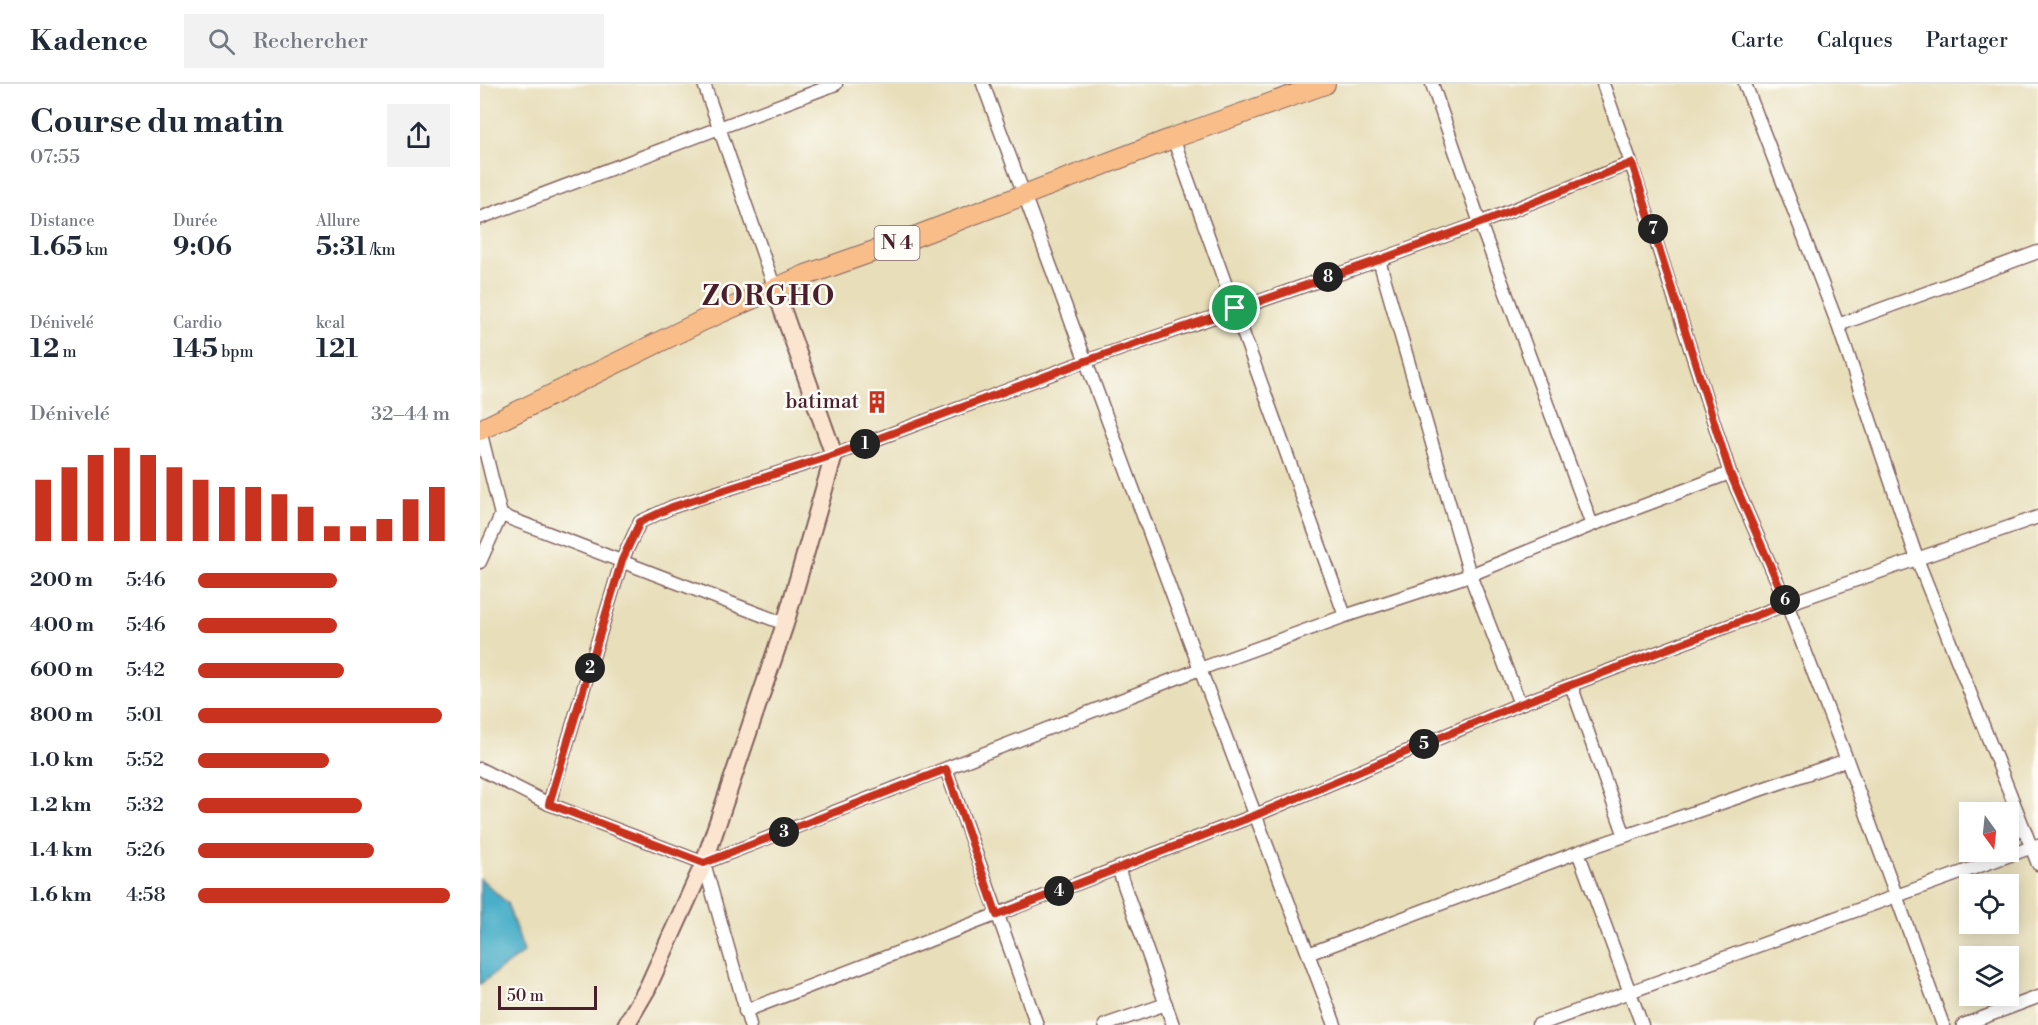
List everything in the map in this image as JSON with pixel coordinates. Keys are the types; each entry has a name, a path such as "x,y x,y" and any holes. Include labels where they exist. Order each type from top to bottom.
{"highway":[{"name":"N 4","path":"480,430 684,330 806,275 1173,138 1295,89 1325,84"}],"main road":[{"path":"626,1025 647,989 704,863 785,624 834,455 775,289"}],"street":[{"path":"704,84 775,289"},
{"path":"480,218 836,84"},
{"path":"983,84 1335,1025"},
{"path":"1432,84 1480,223 1592,525"},
{"path":"1603,84 1632,163 1730,473 1787,604 1847,760 1943,1025"},
{"path":"1749,85 1838,325 1917,559 2035,846 2038,864"},
{"path":"1173,138 1345,616"},
{"path":"549,804 622,560 640,522 672,507 834,455 1086,361 1379,260 1632,163"},
{"path":"1838,325 2038,252"},
{"path":"1379,260 1470,574 1520,704"},
{"path":"480,430 501,515 480,562"},
{"path":"480,769 549,804 704,863 1200,669 1345,616 1470,574 1730,473"},
{"path":"501,515 785,624"},
{"path":"745,1011 1256,815 1520,704 1787,604 2038,517"},
{"path":"1571,685 1625,836"},
{"path":"1308,954 1578,852 1847,760"},
{"path":"946,769 1037,1025"},
{"path":"1538,1025 2035,846"},
{"path":"1578,852 1642,1025"},
{"path":"704,863 750,1025"},
{"path":"1118,867 1173,1025"},
{"path":"1963,1025 2038,997"},
{"path":"1105,1025 1166,1004"}],"water":[{"path":"480,878 507,903 524,952 480,984"}],"place":[{"name":"batimat","path":"877,402"}],"district":[{"name":"ZORGHO","path":"769,297"}],"route":[{"path":"1632,163 1730,473 1787,604 1520,704 1256,815 997,915 946,769 704,863 549,804 622,560 640,522 672,507 834,455 1235,308 1379,260 1632,163"}]}
